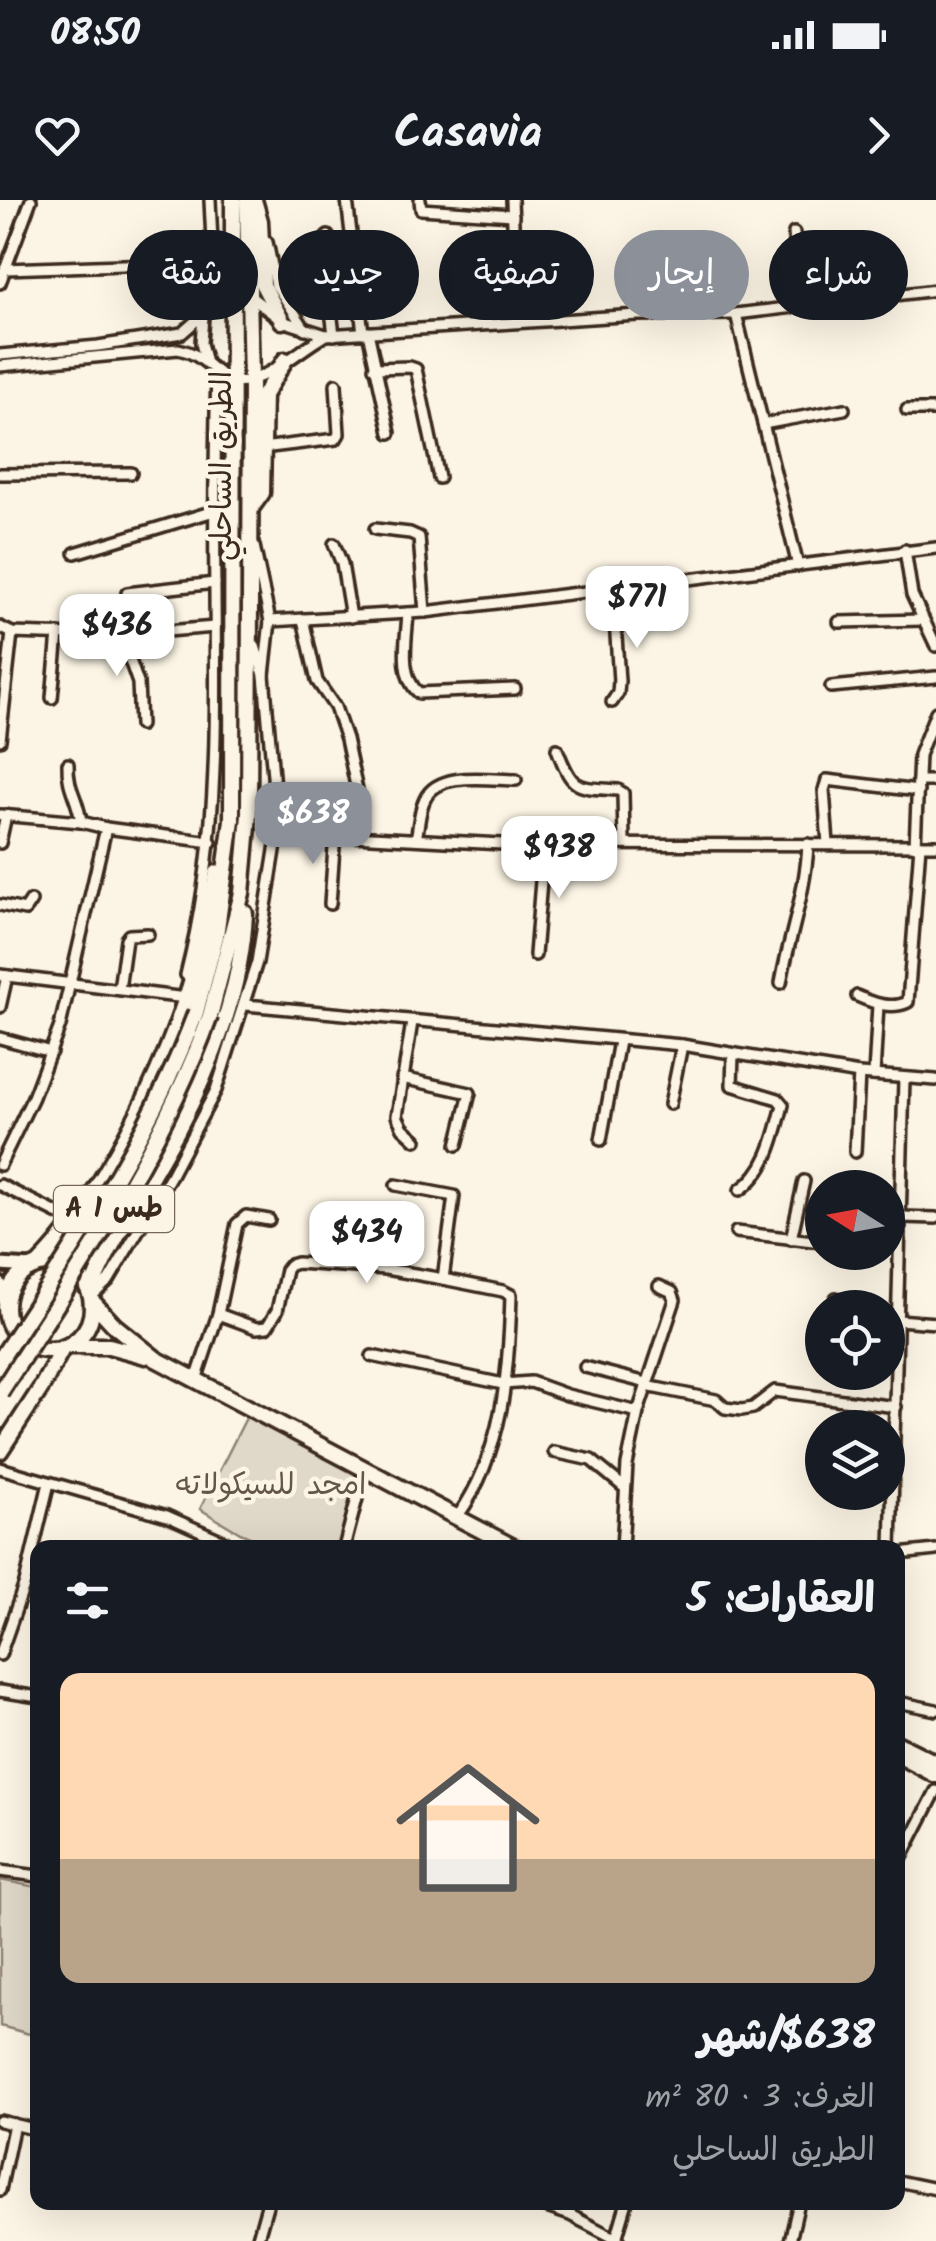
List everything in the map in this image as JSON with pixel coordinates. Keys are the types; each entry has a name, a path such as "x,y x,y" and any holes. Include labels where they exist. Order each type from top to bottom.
{"highway":[{"name":"الطريق الساحلي","path":"234,200 237,230"},
{"name":"الطريق الساحلي","path":"245,230 247,200"},
{"path":"254,200 260,221 263,285 282,321"},
{"name":"الطريق الساحلي","path":"0,1360 126,1160 203,1014 232,820 242,320"},
{"path":"251,508 262,493 264,395 284,360"},
{"name":"الطريق الساحلي","path":"0,1392 158,1136 184,1082 242,893 249,815 252,537 243,382"},
{"path":"156,1359 109,1346 51,1351 29,1346 4,1327 6,1303 14,1281 35,1266 75,1222 155,1082 207,925 222,845 232,820"},
{"path":"0,1451 65,1347 85,1332 103,1259 180,1127 220,1032 244,929 242,893"},
{"path":"35,1266 48,1263 78,1274 115,1326 156,1359 500,1540"},
{"path":"905,1748 936,1763"},
{"path":"905,1758 936,1776"}],"main road":[{"path":"0,1265 35,1266"},
{"path":"0,1284 6,1303"}],"street":[{"path":"0,282 30,200"},
{"path":"210,200 211,230"},
{"path":"347,200 350,230"},
{"path":"420,200 421,209 513,214"},
{"path":"512,200 517,321"},
{"path":"260,221 276,285 306,329"},
{"path":"5,269 127,265"},
{"path":"908,294 936,290"},
{"path":"258,305 282,321 330,335 614,318"},
{"path":"0,355 156,339 182,333 199,320"},
{"path":"203,320 201,343 206,361"},
{"path":"330,320 330,335"},
{"path":"363,320 390,434"},
{"path":"737,320 798,566"},
{"path":"0,366 178,349 198,354 217,371 243,382 330,335"},
{"path":"374,368 410,366 416,370 439,478"},
{"path":"0,1008 3,976 184,998 200,918 216,782 217,371"},
{"path":"262,448 336,439 336,384"},
{"path":"763,424 844,409"},
{"path":"908,410 936,410"},
{"path":"0,474 131,474"},
{"path":"75,553 214,511"},
{"path":"375,529 410,532 419,537 425,612"},
{"path":"91,1297 110,1280 200,1124 228,1060 246,1005 266,918 278,832 264,676 270,622 252,537"},
{"path":"334,544 342,564 351,617"},
{"path":"270,622 425,612 936,548"},
{"path":"905,550 912,595 936,646"},
{"path":"127,593 214,583"},
{"path":"612,702 619,681 613,590"},
{"path":"408,613 407,673 411,686 419,693 515,688"},
{"path":"303,620 317,681 334,706 346,740 358,795 357,834"},
{"path":"839,622 923,620"},
{"path":"0,628 12,633 126,635 215,627"},
{"path":"249,628 264,676"},
{"path":"0,740 12,633"},
{"path":"52,698 58,634"},
{"path":"126,635 126,649 138,683 140,725"},
{"path":"831,687 936,677"},
{"path":"857,996 878,1005 901,1006 908,1002 922,741 936,712"},
{"path":"922,741 936,742"},
{"path":"557,749 573,784 622,793 624,842"},
{"path":"68,764 67,784 82,822"},
{"path":"416,839 425,800 439,786 465,779 516,780"},
{"path":"828,844 824,790 827,780 918,786 936,781"},
{"path":"0,843 3,815 82,822 211,842"},
{"path":"0,1165 51,1052 106,828"},
{"path":"278,832 544,844 936,845"},
{"path":"330,904 335,833"},
{"path":"535,955 544,844"},
{"path":"781,983 804,886 808,844"},
{"path":"0,905 25,910 30,901"},
{"path":"119,989 126,939 130,935 148,934"},
{"path":"246,1005 682,1045 858,1074 936,1080"},
{"path":"874,1076 878,1005"},
{"path":"412,1022 398,1116 402,1128 416,1140"},
{"path":"0,1038 51,1052"},
{"path":"602,1140 618,1041"},
{"path":"670,1104 682,1045"},
{"path":"733,1054 732,1085 784,1104 768,1154 754,1180 740,1190"},
{"path":"855,1152 858,1074"},
{"path":"402,1078 470,1093 457,1146"},
{"path":"903,1170 904,1079"},
{"path":"792,1238 804,1181"},
{"path":"0,1185 75,1222"},
{"path":"396,1185 454,1196 443,1279"},
{"path":"196,1380 218,1314 237,1224 246,1216 269,1220"},
{"path":"905,1217 936,1218"},
{"path":"736,1232 805,1240"},
{"path":"218,1314 256,1328 268,1327 277,1311 286,1270 297,1263 386,1269 511,1295 499,1424 476,1491 458,1516"},
{"path":"622,1540 624,1488 638,1412 674,1300 672,1292 659,1286"},
{"path":"905,1326 936,1323"},
{"path":"372,1356 503,1384 531,1382 638,1412"},
{"path":"585,1367 716,1400 725,1408 753,1408 779,1391 896,1406"},
{"path":"896,1390 896,1410"},
{"path":"554,1452 591,1460 624,1488"},
{"path":"0,1468 168,1516 220,1540"},
{"path":"346,1540 365,1468"},
{"path":"36,1540 49,1483"},
{"path":"891,1510 891,1540"},
{"path":"905,1553 936,1550"},
{"path":"0,1656 30,1566"},
{"path":"0,1691 30,1696"},
{"path":"905,1703 936,1710"},
{"path":"905,1851 936,1791"},
{"path":"0,1871 30,1875"},
{"path":"0,2121 30,2128"},
{"path":"0,2190 14,2124"},
{"path":"905,2183 935,2189"},
{"path":"257,2241 266,2210"},
{"path":"554,2210 588,2222 618,2240 625,2210"},
{"path":"790,2241 797,2210"}],"green space":[{"name":"امجد للسيكولاته","path":"249,1412 366,1478 344,1540 256,1540 200,1509"},
{"path":"0,1880 30,1886 30,2034 0,2026"}]}
